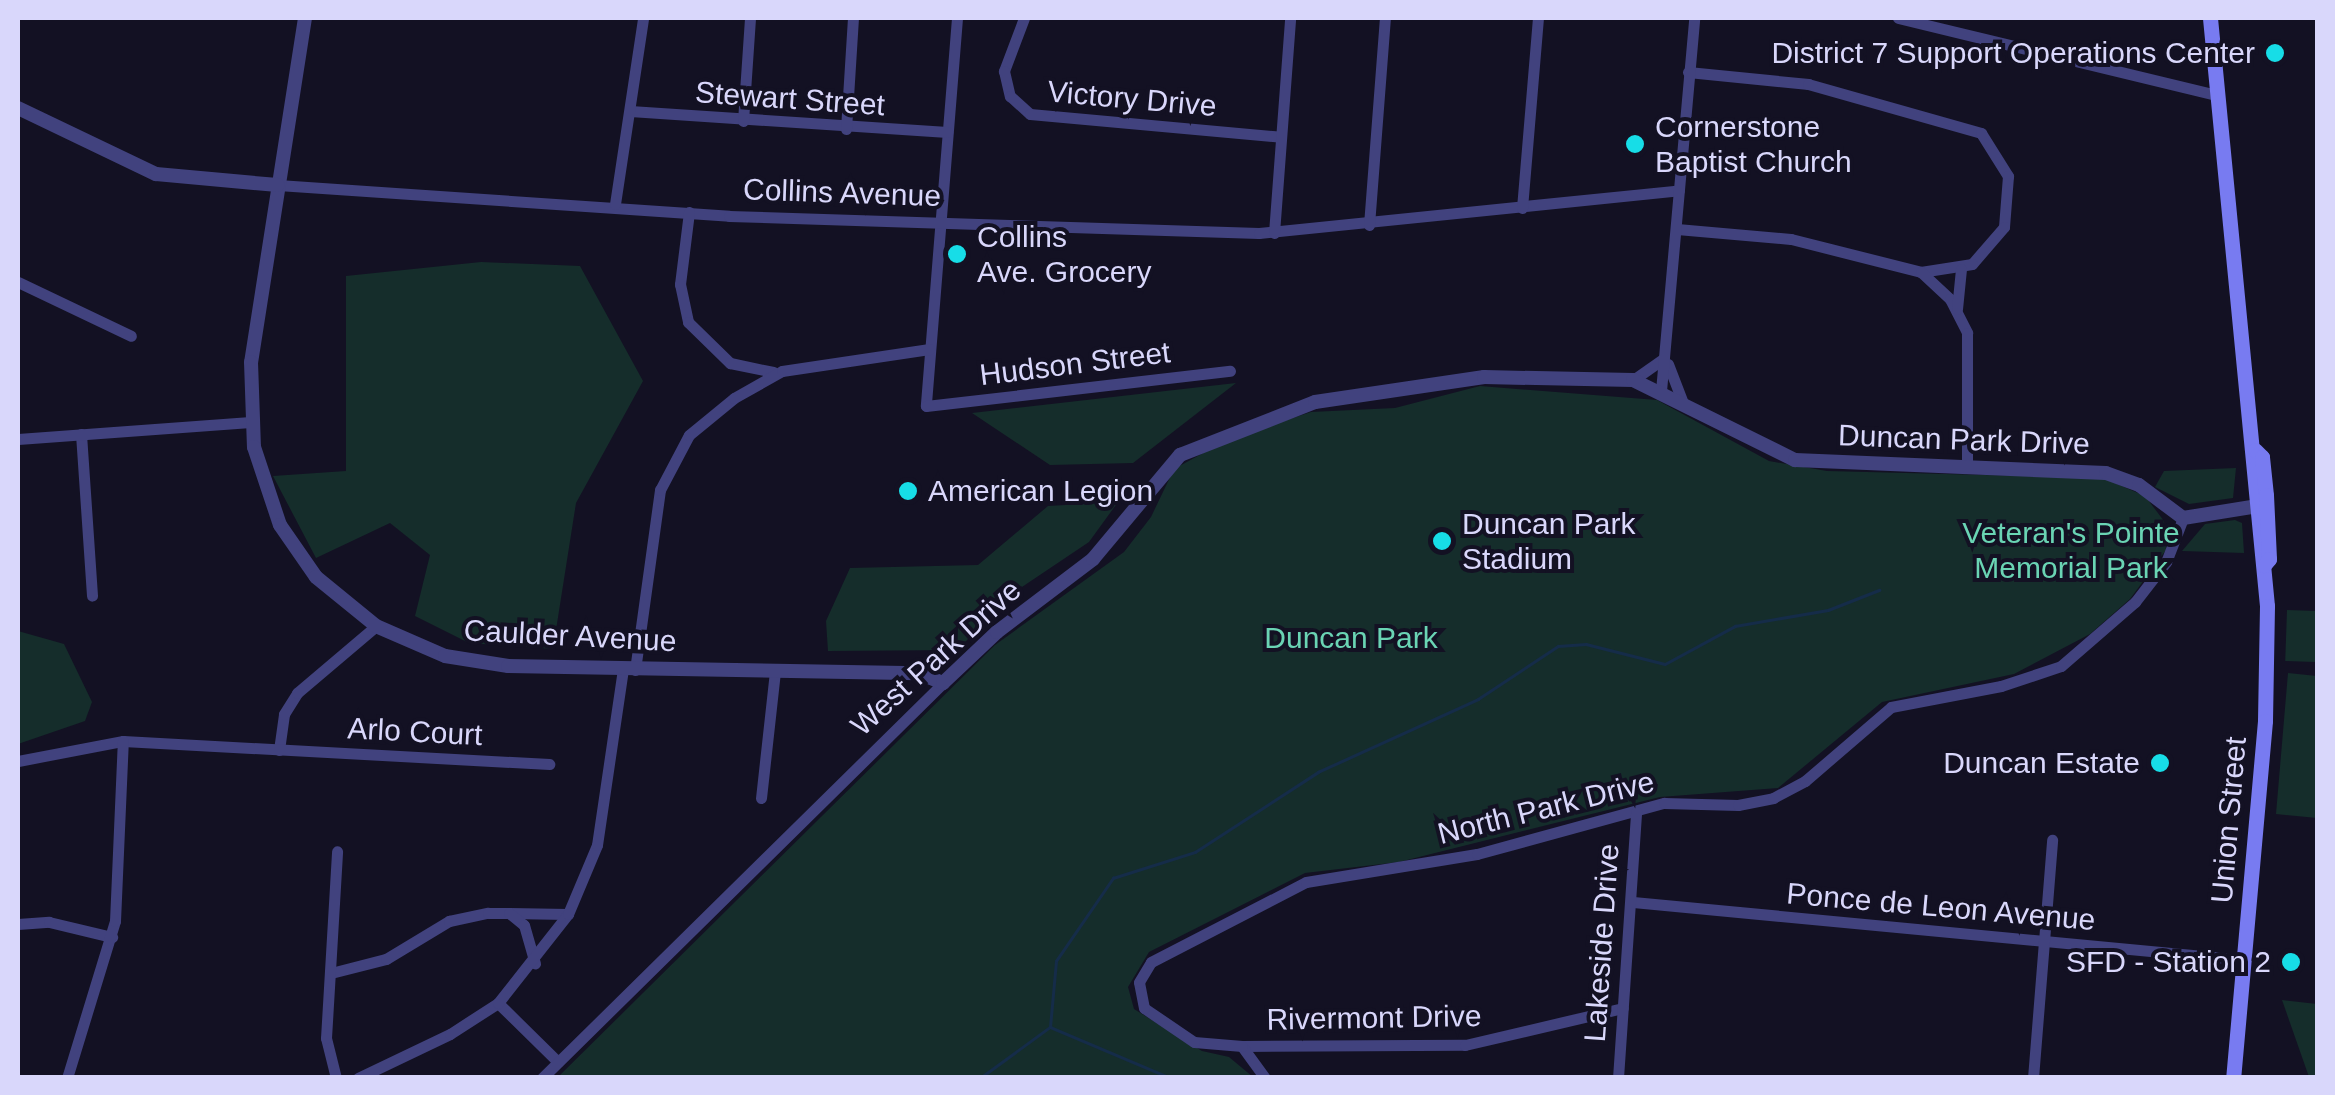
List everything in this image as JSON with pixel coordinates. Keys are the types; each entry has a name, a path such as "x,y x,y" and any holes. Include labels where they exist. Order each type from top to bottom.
{"main road":[{"name":"Union Street","path":"2210,18 2256,450 2262,457 2261,506 2269,559 2263,566 2265,720 2233,1078"}],"street":[{"name":"Caulder Avenue","path":"304,18 251,362 250,422 267,494 293,548 329,591 376,626 466,661 629,670 919,673 943,684"},
{"path":"616,204 643,18 634,18"},
{"path":"743,122 750,18"},
{"path":"846,129 852,18"},
{"path":"689,212 680,284 691,327 730,363 782,371 929,349 957,18"},
{"name":"Victory Drive","path":"1024,18 1004,70 1010,96 1030,114 1281,136"},
{"path":"1274,233 1290,18"},
{"path":"1368,226 1385,18"},
{"path":"1522,208 1538,18"},
{"path":"1661,391 1694,18"},
{"path":"1898,18 2217,95"},
{"path":"1677,228 1791,239 1921,272 1961,269 1990,248 2008,214 2008,176 1982,134 1808,84 1688,72"},
{"name":"Collins Avenue","path":"18,108 156,174 689,212 939,224 1274,233 1678,190"},
{"name":"Stewart Street","path":"630,111 846,129 946,132"},
{"path":"1957,309 1961,269"},
{"path":"1921,272 1957,309 1970,345 1967,467"},
{"path":"18,282 131,336"},
{"name":"Hudson Street","path":"929,349 926,406 1230,371"},
{"path":"1633,380 1666,355"},
{"path":"1666,355 1682,401"},
{"path":"358,1078 420,1050 498,1003 535,963 568,914 598,845 663,480 696,428 782,371"},
{"name":"West Park Drive","path":"542,1078 1006,624 1094,559 1167,465 1218,436 1316,402 1474,378 1633,380 1661,391"},
{"name":"Duncan Park Drive","path":"1661,391 1795,460 2118,476 2183,518"},
{"path":"18,439 250,422"},
{"path":"81,434 92,596"},
{"path":"2183,518 2261,506"},
{"name":"North Park Drive","path":"1242,1046 1194,1042 1148,1012 1138,994 1144,971 1161,956 1293,886 1477,854 1678,801 1738,805 1773,798 1804,780 1891,707 2001,686 2061,666 2135,602 2166,562 2183,518"},
{"path":"279,750 284,714 297,693 376,626"},
{"path":"761,798 775,672"},
{"path":"68,1078 112,937 122,741"},
{"name":"Arlo Court","path":"18,762 122,741 549,764"},
{"name":"Lakeside Drive","path":"1620,1077 1636,812"},
{"path":"2032,1078 2052,840"},
{"path":"336,1078 326,1038 337,851"},
{"name":"Ponce de Leon Avenue","path":"1633,902 2244,960"},
{"path":"331,973 386,959 448,921 510,913 568,914"},
{"path":"510,913 530,932 535,963"},
{"path":"18,924 49,922 112,937"},
{"path":"498,1003 558,1062"},
{"name":"Rivermont Drive","path":"1242,1046 1465,1045 1623,1008"},
{"path":"1242,1046 1265,1078"}],"green space":[{"path":"481,262 580,266 643,381 576,503 553,649 469,643 415,616 430,555 390,523 316,558 273,476 346,471 346,276"},
{"path":"1236,383 1133,463 1050,465 972,413"},
{"name":"Duncan Park","path":"1480,386 1657,400 1769,461 1827,471 2103,478 2145,496 2164,521 2166,550 2130,599 2090,634 2014,674 1882,702 1778,788 1660,797 1399,862 1305,873 1149,952 1128,987 1134,1009 1202,1051 1229,1057 1253,1077 557,1078 995,645 1124,552 1151,517 1174,469 1229,439 1311,412 1395,408"},
{"path":"2236,468 2233,498 2189,504 2155,487 2164,471"},
{"path":"1118,502 1089,542 1004,599 958,650 828,651 826,621 850,568 978,565 1048,506"},
{"path":"2235,520 2242,523 2244,553 2182,551 2205,524"},
{"path":"2287,610 2317,611 2315,662 2285,661"},
{"path":"18,631 64,644 92,702 85,721 18,744"},
{"path":"2288,673 2317,676 2317,818 2276,814"},
{"path":"2282,1000 2317,1004 2317,1077 2309,1077"}],"waterway":[{"path":"1050,1027 1056,961 1113,878 1195,852 1318,772 1478,699 1558,646 1586,644 1665,664 1735,626 1828,610 1879,590"},
{"path":"980,1078 1050,1027 1171,1078"}],"place":[{"name":"District 7 Support Operations Center","path":"2275,53"},
{"name":"Cornerstone Baptist Church","path":"1635,144"},
{"name":"Collins Ave. Grocery","path":"957,254"},
{"name":"American Legion","path":"908,491"},
{"name":"Duncan Park Stadium","path":"1442,541"},
{"name":"Duncan Estate","path":"2160,763"},
{"name":"SFD - Station 2","path":"2291,962"}],"park label":[{"name":"Veteran's Pointe Memorial Park","path":"2071,550"}]}
